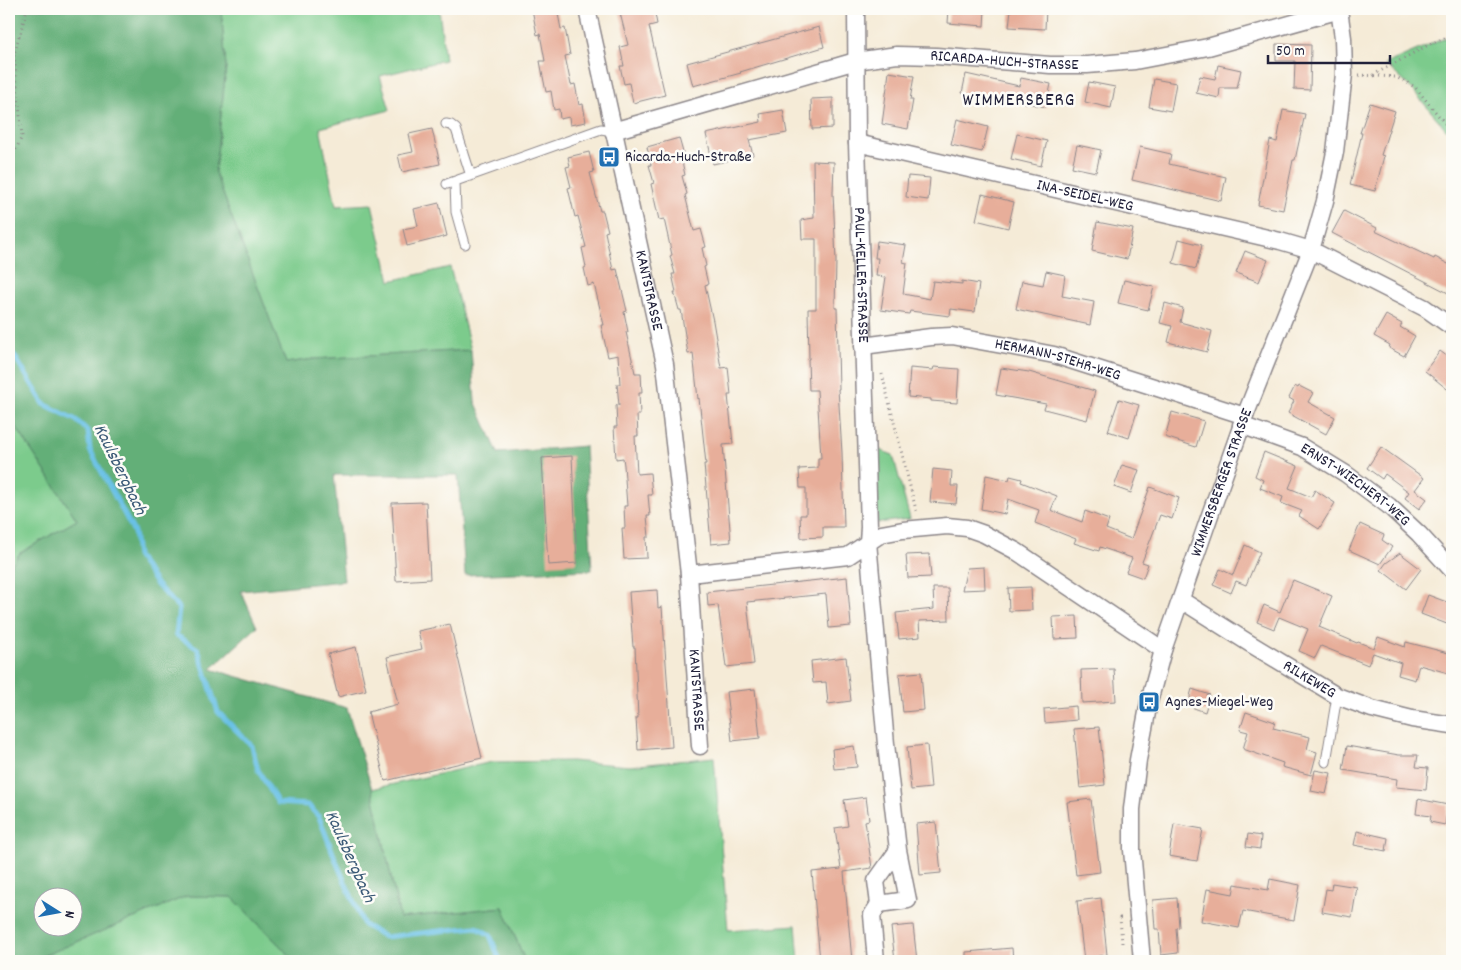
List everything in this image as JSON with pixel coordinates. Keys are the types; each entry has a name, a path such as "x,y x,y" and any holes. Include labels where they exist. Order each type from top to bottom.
{"street":[{"name":"KANTSTRASSE","path":"587,9 665,364 689,574 700,746"},
{"name":"PAUL-KELLER-STRASSE","path":"856,9 857,143 868,542"},
{"name":"RICARDA-HUCH-STRASSE","path":"613,131 856,62 896,55 936,56 1050,65 1087,65 1135,61 1208,48 1340,10"},
{"name":"WIMMERSBERGER STRASSE","path":"1142,961 1132,850 1132,809 1138,760 1149,702 1163,650 1243,420 1311,250 1325,201 1335,152 1344,74 1340,10"},
{"name":"INA-SEIDEL-WEG","path":"857,143 1280,241 1311,250 1425,308 1452,327"},
{"name":"HERMANN-STEHR-WEG","path":"863,346 952,336 1013,347 1054,355 1243,420"},
{"name":"ERNST-WIECHERT-WEG","path":"1243,420 1302,447 1346,474 1389,506 1419,534 1452,570"},
{"path":"689,574 848,556 881,534 948,526 966,528 984,534 1016,551 1163,650"},
{"path":"868,542 886,744 898,850 908,900 879,904"},
{"name":"RILKEWEG","path":"1181,600 1337,696 1372,709 1412,719 1452,725"},
{"path":"876,961 872,915 879,904 876,881 898,850"}],"lane":[{"path":"446,124 452,125 456,129 471,176"},
{"path":"466,244 456,212 451,183 601,129 613,131"},
{"path":"1326,762 1337,696"}],"path":[{"path":"9,163 22,137 14,54 27,9"},
{"path":"1373,76 1430,44 1452,35"},
{"path":"1344,74 1396,76 1415,87 1452,132"},
{"path":"881,374 921,528"}],"green space":[{"path":"9,9 221,9 226,67 215,172 286,363 314,359 471,350 475,401 498,453 585,446 592,570 465,575 458,475 334,475 344,581 241,591 257,627 211,669 347,708 372,789 400,918 503,907 525,961 295,961 232,897 187,896 31,961 9,961 9,568 20,553 77,520 9,416"},
{"path":"221,9 439,9 445,60 380,76 390,110 320,128 336,206 372,204 390,281 450,267 471,350 314,359 286,363 215,172 226,67"},
{"path":"1452,35 1452,136 1409,86 1385,64"},
{"path":"9,416 77,520 20,553 9,568"},
{"path":"877,449 893,455 910,519 877,523"},
{"path":"714,757 728,930 796,925 799,961 525,961 503,907 400,918 372,789 492,762 571,761 630,766"},
{"path":"187,896 232,897 295,961 31,961"}],"building":[{"path":"532,9 557,9 561,29 565,28 570,55 565,56 571,85 575,84 579,105 583,104 586,122 570,125 569,117 560,119 559,109 554,110 551,91 546,92 540,61 545,61 540,34 537,35"},
{"path":"621,9 654,9 657,24 649,26 665,95 633,103 629,83 624,84 620,66 624,66 620,47 628,45 620,13 622,12"},
{"path":"949,9 985,9 984,26 948,23"},
{"path":"1011,9 1046,9 1045,29 1009,27"},
{"path":"819,27 824,47 693,86 687,63"},
{"path":"1276,44 1311,45 1310,90 1294,89 1295,61 1276,61"},
{"path":"1218,65 1241,70 1237,88 1220,88 1219,98 1196,93 1200,76 1215,79"},
{"path":"889,72 914,76 910,100 913,100 908,129 882,124"},
{"path":"966,74 1019,86 1021,78 1051,84 1046,107 997,97 996,101 962,93"},
{"path":"1154,79 1176,83 1171,111 1149,107"},
{"path":"1089,82 1115,87 1111,108 1085,102"},
{"path":"833,98 833,128 812,129 811,99"},
{"path":"1370,103 1395,111 1381,155 1384,156 1375,191 1350,185 1362,133 1360,133"},
{"path":"783,110 787,133 749,140 753,155 713,164 706,134 761,122 760,114"},
{"path":"1283,110 1305,114 1283,210 1258,205 1270,140 1277,142"},
{"path":"957,119 988,127 982,152 951,145"},
{"path":"432,129 440,164 402,172 398,155 413,152 409,134"},
{"path":"1017,134 1047,141 1041,166 1011,159"},
{"path":"679,138 684,156 681,157 685,175 682,176 687,194 685,195 694,231 701,229 706,247 702,248 708,284 705,285 721,368 728,367 731,395 728,395 733,444 723,445 731,542 711,544 704,464 706,464 693,353 688,354 681,310 679,310 674,292 676,292 672,274 675,274 670,256 672,255 664,219 659,220 651,184 654,183 647,147"},
{"path":"1077,145 1101,150 1096,172 1072,167"},
{"path":"1140,147 1171,154 1169,164 1226,177 1221,201 1132,180"},
{"path":"589,152 594,172 590,173 600,211 603,211 608,231 605,232 613,270 617,269 627,311 624,312 628,332 626,332 635,373 641,373 642,393 639,393 640,415 637,415 638,436 635,436 637,474 650,473 652,495 648,495 650,516 647,516 649,537 646,537 647,558 624,559 622,528 625,528 624,506 627,506 624,465 623,458 616,459 614,427 617,427 616,405 619,405 617,384 620,384 618,355 608,357 601,325 604,325 594,284 588,286 584,268 586,267 582,248 586,247 578,216 575,217 568,188 571,187 566,167 570,166 568,157"},
{"path":"813,161 834,162 835,308 837,308 838,389 844,527 823,527 823,537 801,538 800,515 806,515 806,488 800,488 799,469 818,468 818,458 821,458 817,390 809,390 808,359 808,309 816,309 816,239 802,239 801,220 814,218"},
{"path":"908,176 930,178 928,200 906,197"},
{"path":"982,194 1014,202 1008,228 976,220"},
{"path":"439,203 447,236 407,246 403,229 418,226 414,209"},
{"path":"1344,211 1377,228 1375,231 1452,266 1452,295 1332,233"},
{"path":"1097,222 1133,229 1127,259 1092,251"},
{"path":"1179,239 1202,245 1196,269 1173,263"},
{"path":"877,241 906,245 903,262 907,263 903,294 930,299 933,281 962,284 962,281 979,284 975,312 951,309 950,316 910,311 909,314 881,310 886,277 876,276 878,258 875,258"},
{"path":"1245,251 1268,260 1259,282 1236,273"},
{"path":"1046,271 1065,275 1062,296 1094,302 1090,325 1016,309 1022,281 1043,285"},
{"path":"1124,280 1154,287 1148,310 1118,303"},
{"path":"1165,303 1183,308 1180,322 1212,331 1207,352 1168,342 1172,326 1160,323"},
{"path":"1386,315 1402,324 1400,327 1415,336 1404,356 1389,348 1390,345 1374,336"},
{"path":"1440,351 1452,360 1452,393 1425,371"},
{"path":"934,367 959,369 957,403 908,397 910,368 933,370"},
{"path":"1001,368 1029,372 1095,391 1087,420 1044,409 1046,404 996,395"},
{"path":"1295,386 1313,393 1308,402 1335,417 1326,434 1288,413 1294,401 1289,398"},
{"path":"1119,399 1139,405 1129,438 1108,431"},
{"path":"1172,412 1204,421 1196,447 1165,437"},
{"path":"1381,447 1424,478 1415,490 1427,499 1419,509 1405,498 1409,492 1385,474 1382,479 1367,468"},
{"path":"1264,452 1298,466 1289,488 1311,497 1315,490 1335,503 1319,529 1299,516 1302,511 1281,503 1283,497 1260,488 1263,480 1255,476"},
{"path":"572,456 577,563 548,565 542,458"},
{"path":"1122,465 1139,470 1131,493 1114,487"},
{"path":"933,469 952,471 951,486 958,486 956,504 930,502"},
{"path":"986,475 1009,480 1010,476 1022,479 1021,482 1057,496 1051,510 1082,522 1085,511 1109,520 1106,529 1131,539 1150,487 1179,498 1172,519 1160,515 1142,562 1148,564 1143,578 1126,572 1132,558 1100,547 1099,551 1074,543 1076,539 1035,523 1039,510 1008,499 1005,514 981,509"},
{"path":"426,502 430,579 396,581 392,503"},
{"path":"1360,524 1384,535 1382,540 1392,547 1380,564 1349,550"},
{"path":"1245,545 1260,552 1246,585 1236,581 1231,593 1213,585 1220,569 1233,575"},
{"path":"1400,553 1421,569 1406,589 1381,570 1386,563"},
{"path":"929,554 931,577 908,578 906,555"},
{"path":"984,567 985,589 962,590 967,568"},
{"path":"847,577 851,626 829,628 826,594 747,602 754,664 726,667 718,605 708,606 707,592"},
{"path":"1293,580 1332,596 1319,627 1374,648 1378,637 1405,647 1406,642 1452,654 1452,674 1419,665 1415,680 1398,675 1401,663 1373,653 1368,665 1321,646 1315,658 1299,651 1308,629 1279,617 1274,629 1257,622 1264,605 1280,612"},
{"path":"1031,587 1032,610 1009,611 1008,588"},
{"path":"933,588 948,588 949,620 919,621 920,637 899,639 896,613 934,609"},
{"path":"657,590 658,608 662,607 672,747 638,750 635,647 633,647 629,592"},
{"path":"1428,595 1452,604 1452,626 1421,614"},
{"path":"1077,616 1078,638 1054,639 1053,617"},
{"path":"450,624 482,758 385,781 368,712 398,704 387,657 422,649 418,631"},
{"path":"356,647 366,690 338,697 328,654"},
{"path":"846,657 851,701 828,704 826,682 813,683 811,661"},
{"path":"1114,669 1116,701 1082,703 1081,670"},
{"path":"921,672 924,710 903,712 899,674"},
{"path":"755,689 760,738 732,741 726,692"},
{"path":"1192,689 1210,695 1205,712 1191,707 1190,696"},
{"path":"1076,706 1077,720 1045,723 1044,709"},
{"path":"1246,712 1275,722 1273,728 1310,737 1307,749 1317,752 1311,775 1282,767 1283,763 1243,749 1248,732 1240,730"},
{"path":"1099,727 1105,785 1080,788 1074,729"},
{"path":"927,745 931,788 911,790 907,747"},
{"path":"854,746 857,767 834,769 832,749"},
{"path":"1347,746 1399,755 1418,755 1416,767 1428,768 1426,790 1396,787 1397,779 1343,770"},
{"path":"1315,770 1331,773 1326,794 1311,791"},
{"path":"866,797 869,820 865,821 872,868 844,872 852,961 820,961 812,872 841,869 835,828 848,826 844,800"},
{"path":"1091,799 1100,872 1076,875 1067,802"},
{"path":"1418,799 1448,805 1445,825 1430,822 1431,816 1416,814"},
{"path":"936,822 941,873 920,875 916,824"},
{"path":"1174,824 1203,829 1197,861 1169,856"},
{"path":"1357,831 1388,838 1386,851 1354,845"},
{"path":"1248,834 1261,836 1260,849 1246,847"},
{"path":"1270,879 1300,885 1294,920 1243,911 1239,928 1201,921 1207,889 1233,894 1235,884 1268,890"},
{"path":"1332,883 1357,887 1352,917 1322,912 1326,889 1331,890"},
{"path":"1101,898 1107,955 1098,956 1098,961 1084,961 1077,901"},
{"path":"1177,898 1179,927 1176,928 1178,953 1161,955 1159,929 1155,929 1153,900"},
{"path":"913,925 917,961 895,961 891,927"},
{"path":"1012,948 1013,961 966,961 966,952"}],"waterway":[{"name":"Kaulsbergbach","path":"9,347 44,404 76,420 88,431 90,450 134,532 137,556 157,585 179,608 176,635 198,649 218,712 252,746 258,770 278,803 308,805 319,817 364,925 385,937 476,927 490,935 500,961"}],"place":[{"name":"Ricarda-Huch-Straße","path":"609,157"},
{"name":"Agnes-Miegel-Weg","path":"1149,702"}],"district":[{"name":"WIMMERSBERG","path":"1019,101"}]}
